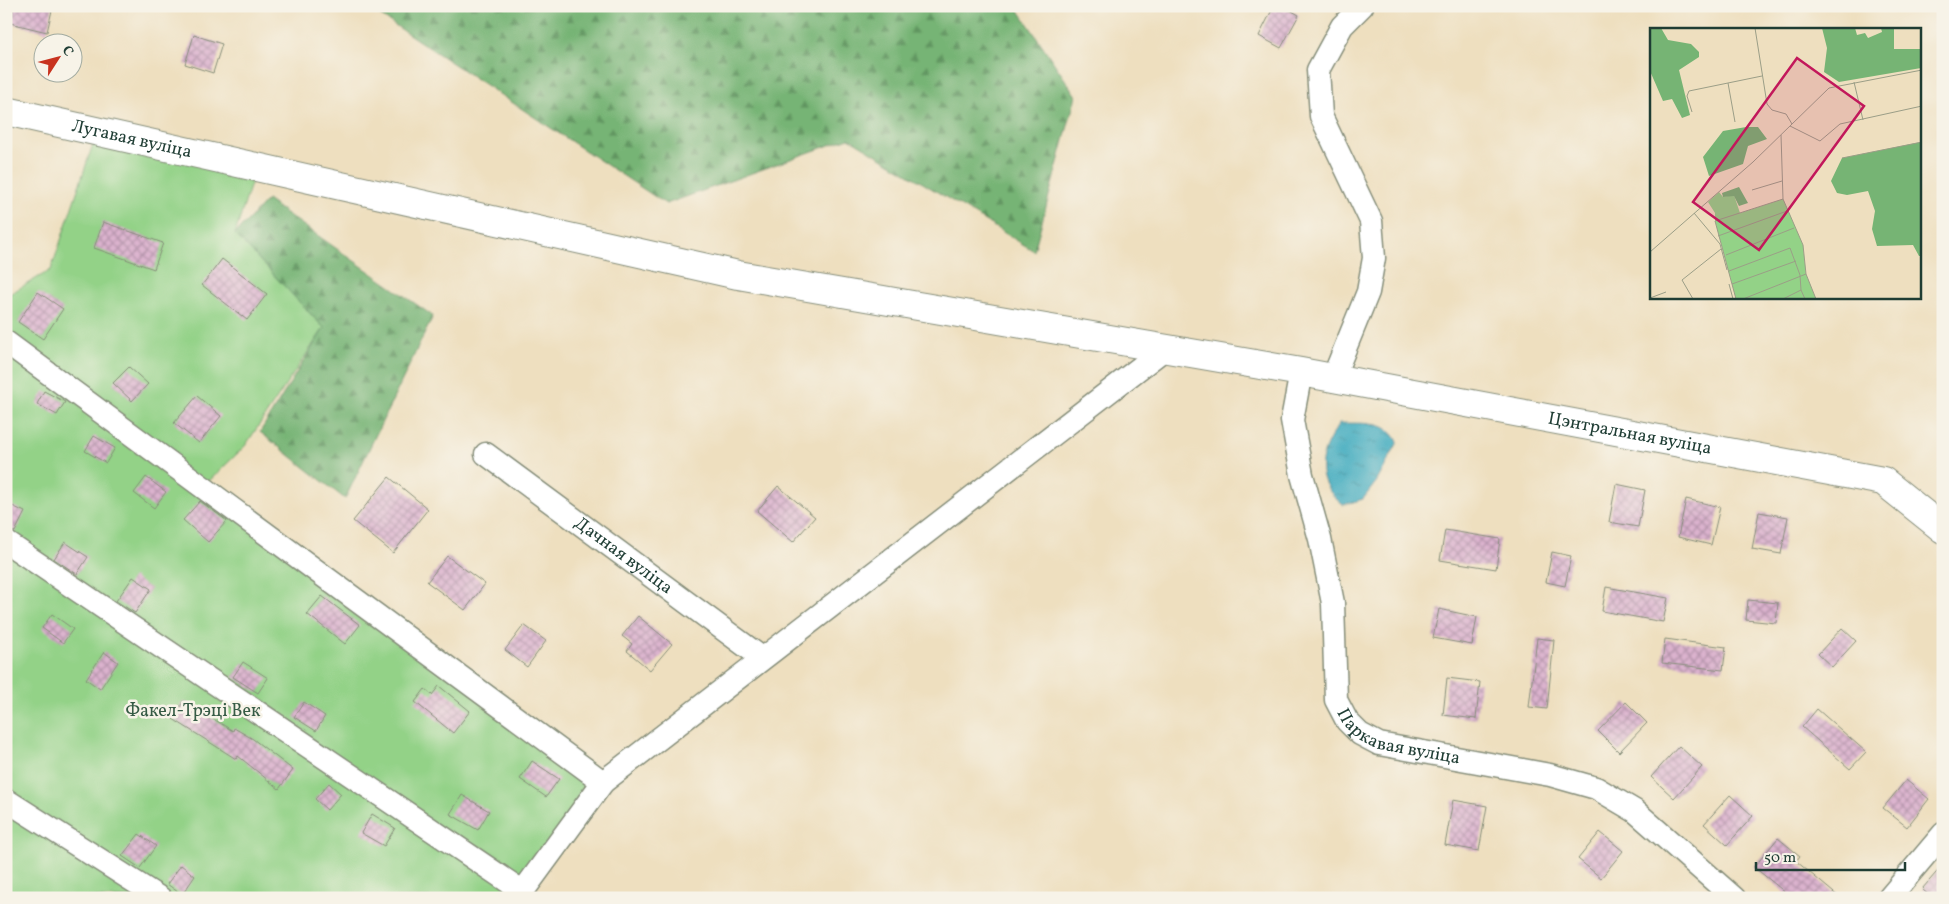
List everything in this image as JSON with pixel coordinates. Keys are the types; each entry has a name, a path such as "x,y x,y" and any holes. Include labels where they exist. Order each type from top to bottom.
{"street":[{"path":"1333,378 1368,292 1374,258 1371,221 1320,116 1318,70 1342,26 1362,6"},
{"name":"Лугавая вуліца","path":"6,111 738,275 1163,350"},
{"path":"6,342 603,782"},
{"path":"6,542 520,894 603,782 1163,350"},
{"name":"Цэнтральная вуліца","path":"1163,350 1301,372 1883,480 1943,529"},
{"name":"Паркавая вуліца","path":"1301,372 1292,420 1302,474 1320,539 1333,603 1336,700 1347,721 1360,734 1379,744 1550,775 1596,788 1635,811 1734,898"},
{"name":"Дачная вуліца","path":"486,454 762,658"},
{"path":"6,800 160,898"},
{"path":"1889,898 1943,834"}],"green space":[{"path":"366,6 1016,6 1076,96 1034,251 849,138 666,204"},
{"name":"Факел-Трэці Век","path":"97,132 256,168 235,234 324,328 245,446 203,487 603,782 518,898 6,898 6,296 51,270"},
{"path":"267,200 433,316 345,499 260,432 324,328 235,234"}],"water":[{"path":"1340,423 1365,423 1381,426 1388,429 1398,442 1377,481 1363,499 1343,505 1326,485 1322,475 1323,455 1327,444"}],"building":[{"path":"14,6 53,6 47,32 10,23"},
{"path":"1274,6 1283,6 1299,15 1281,48 1259,36"},
{"path":"194,35 222,44 213,73 185,64"},
{"path":"103,222 163,243 154,269 94,248"},
{"path":"222,259 267,294 247,320 202,285"},
{"path":"38,292 63,309 43,339 18,322"},
{"path":"129,367 148,384 132,401 113,383"},
{"path":"44,391 65,402 57,415 37,404"},
{"path":"197,396 221,416 199,443 174,423"},
{"path":"94,436 115,448 106,463 85,451"},
{"path":"146,477 166,492 154,508 134,493"},
{"path":"389,477 428,509 393,553 353,521"},
{"path":"1616,484 1645,490 1638,527 1609,522"},
{"path":"778,486 815,517 793,542 757,511"},
{"path":"1686,499 1720,507 1711,545 1678,537"},
{"path":"200,501 227,521 208,542 183,520"},
{"path":"6,503 25,512 15,532 6,529"},
{"path":"1759,512 1788,517 1781,554 1752,549"},
{"path":"1445,530 1500,539 1496,569 1440,560"},
{"path":"65,542 88,557 77,574 54,559"},
{"path":"1552,552 1571,556 1565,586 1546,582"},
{"path":"447,556 485,584 465,610 427,582"},
{"path":"133,577 151,589 135,613 116,601"},
{"path":"1606,587 1668,598 1663,622 1602,611"},
{"path":"322,596 360,625 345,644 307,614"},
{"path":"1748,600 1778,603 1776,623 1746,620"},
{"path":"1439,609 1477,617 1472,645 1433,638"},
{"path":"52,614 73,629 63,643 42,628"},
{"path":"638,616 672,644 650,670 627,651 632,644 622,636"},
{"path":"524,625 546,641 527,667 505,650"},
{"path":"1842,628 1856,641 1832,667 1818,654"},
{"path":"1537,638 1554,640 1547,709 1529,707"},
{"path":"1665,639 1726,647 1723,670 1662,663"},
{"path":"104,652 118,662 100,689 86,679"},
{"path":"243,662 268,678 258,693 233,677"},
{"path":"1447,678 1480,682 1476,719 1443,715"},
{"path":"439,686 470,711 453,733 415,702 425,689 432,695"},
{"path":"184,701 233,731 234,728 253,739 293,770 279,789 238,756 236,759 173,719"},
{"path":"304,702 325,716 316,731 294,717"},
{"path":"1626,702 1647,723 1619,752 1598,731"},
{"path":"1817,709 1866,752 1850,769 1802,727"},
{"path":"1679,746 1702,767 1674,798 1651,777"},
{"path":"532,761 559,779 546,797 520,779"},
{"path":"1906,780 1929,799 1907,827 1883,808"},
{"path":"329,783 341,794 327,810 315,799"},
{"path":"462,795 489,811 478,830 450,814"},
{"path":"1730,795 1753,816 1727,845 1704,824"},
{"path":"1453,800 1487,806 1479,851 1445,845"},
{"path":"372,814 395,828 384,846 361,833"},
{"path":"1600,832 1623,851 1601,878 1578,859"},
{"path":"139,834 156,846 140,868 122,856"},
{"path":"1778,838 1800,856 1796,861 1840,898 1792,898 1754,867"},
{"path":"181,865 195,876 182,895 167,884"},
{"path":"1943,865 1943,898 1932,898 1922,889"}]}
